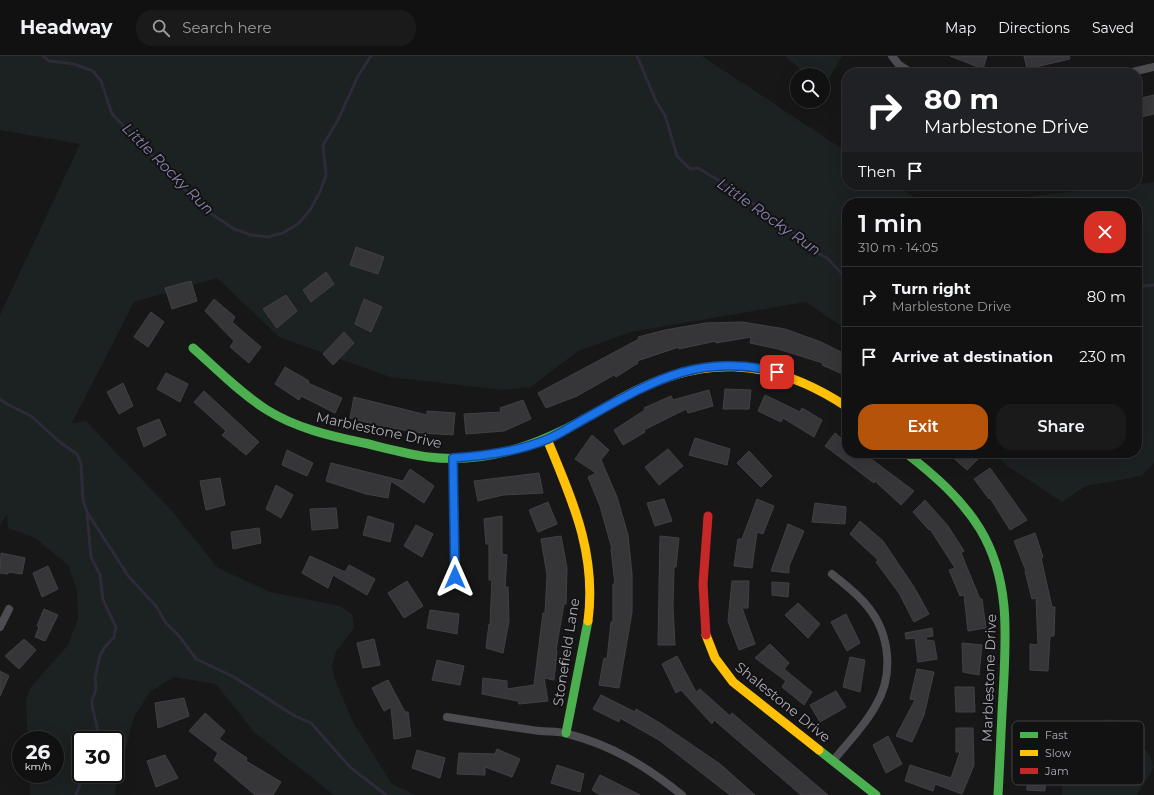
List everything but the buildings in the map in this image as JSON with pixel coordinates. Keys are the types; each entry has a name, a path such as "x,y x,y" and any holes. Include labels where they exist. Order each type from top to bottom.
{"street":[{"path":"892,56 899,65 904,68"},
{"path":"1142,70 1154,67"},
{"name":"Marblestone Drive","path":"193,348 266,410 298,426 421,455 453,458 495,453 547,439 638,389 664,377 704,367 747,366 787,374 824,391 842,404"},
{"name":"Stonefield Lane","path":"547,439 578,518 586,545 590,574 590,601 587,627 566,733"},
{"path":"453,458 455,577"},
{"name":"Marblestone Drive","path":"912,458 940,480 963,505 980,530 989,547 999,576 1005,606 1006,632 998,795"},
{"name":"Shalestone Drive","path":"708,516 704,623 710,649 717,663 733,682 876,795"},
{"path":"832,574 862,600 873,613 883,636 888,660 885,684 877,705 833,761"},
{"path":"0,627 9,609"},
{"path":"447,717 542,732 566,733 612,749 633,759 654,772 682,795"}],"shaded area":[{"path":"0,56 702,56 842,149 842,190 904,190 916,198 842,198 842,327 806,302 631,332 578,351 531,387 503,390 390,377 279,337 217,278 134,302 72,423 86,421 172,511 218,568 270,592 340,606 352,614 354,628 336,652 332,666 335,680 353,722 392,784 416,795 334,795 254,732 216,684 174,677 150,692 134,717 124,755 124,731 72,731 72,783 117,783 115,790 116,795 30,795 29,783 64,783 64,731 28,731 26,700 31,687 68,645 78,619 77,591 68,565 35,538 8,528 7,515 0,525 0,315 80,144 0,130"},
{"path":"785,56 842,56 830,77 830,68 799,68"},
{"path":"1154,182 1154,463 1141,476 1086,486 1062,502 1006,465 999,458 1142,458 1142,198 1019,198 1087,190 1142,190 1142,183"},
{"path":"1107,719 1121,721 1103,721"},
{"path":"1144,748 1149,754 1154,767 1144,783"},
{"path":"1062,785 1143,785 1137,795 1062,795"}],"waterway":[{"name":"Little Rocky Run","path":"43,56 49,61 74,64 93,71 101,81 112,114 203,208 234,229 251,235 268,237 283,233 299,223 310,210 320,192 326,175 323,145 338,120 358,76 371,56"},
{"name":"Little Rocky Run","path":"637,56 656,101 665,115 677,156 690,169 698,168 744,196 766,215 788,227 816,252 827,258 842,274"},
{"name":"Little Rocky Run","path":"1142,286 1154,285"},
{"path":"0,399 31,416 61,443 77,454 81,464 83,500 87,512 129,577 156,606 166,623 180,637 196,659 234,677 293,715 311,723 350,767 386,795"},
{"path":"87,514 91,557 100,575 103,600 116,627 114,637 104,648 100,656 95,678 96,689 92,700 92,706 98,731"},
{"path":"76,795 81,783"}],"traffic: fast":[{"path":"193,348 247,396 267,410 290,422 301,427 326,434 404,453 428,457 454,459 480,457 528,445 574,425 618,400"},
{"path":"912,458 956,497 973,518 990,548 997,568 1002,589 1005,631 998,795"},
{"path":"566,733 588,621"},
{"path":"819,750 876,795"}],"traffic: slow":[{"path":"618,400 648,385 677,374 706,368 734,367 762,370 790,378 818,390 842,404"},
{"path":"547,439 573,505 586,550 590,596 588,621"},
{"path":"706,635 715,658 733,682 819,750"}],"traffic: jam":[{"path":"706,635 703,584 708,516"}],"route":[{"path":"455,577 455,473 453,458 495,453 547,439 638,389 664,377 685,371 704,367 747,366 777,372"}]}
